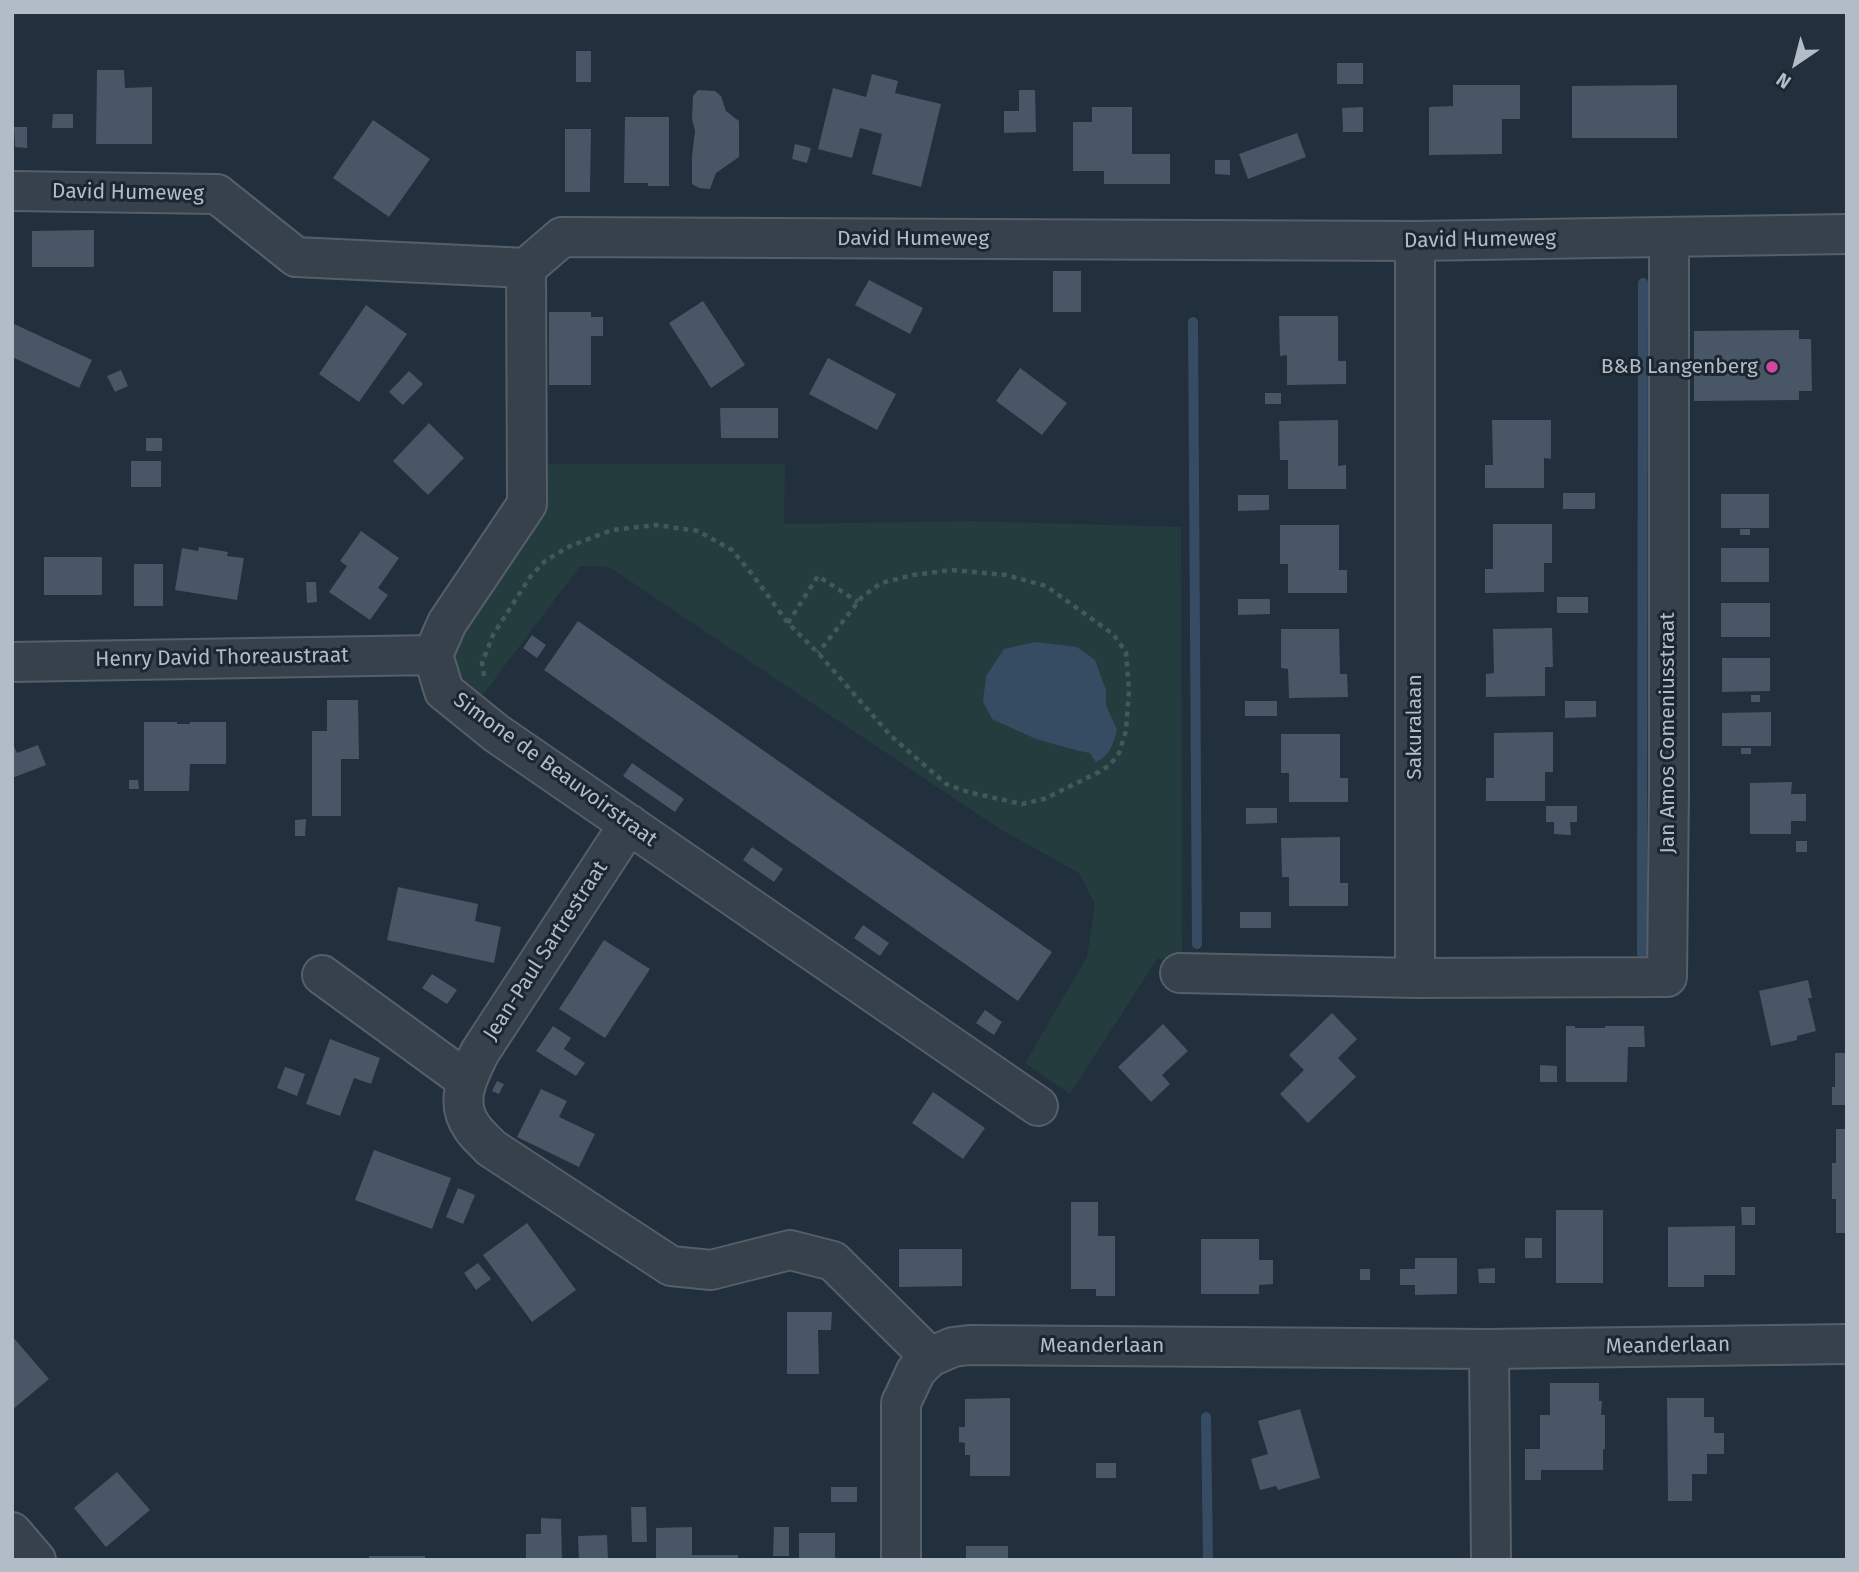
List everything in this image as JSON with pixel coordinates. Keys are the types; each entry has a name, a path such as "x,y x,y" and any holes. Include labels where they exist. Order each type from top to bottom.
{"street":[{"name":"David Humeweg","path":"12,191 217,194 296,257 526,268 562,237 1415,241 1847,234"},
{"name":"Jan Amos Comeniusstraat","path":"1415,978 1667,977 1669,237"},
{"name":"Sakuralaan","path":"1415,241 1415,978"},
{"path":"433,655 447,623 527,504 526,268"},
{"name":"Henry David Thoreaustraat","path":"12,662 433,655"},
{"name":"Simone de Beauvoirstraat","path":"433,655 444,691 481,721 1038,1106"},
{"name":"Jean-Paul Sartrestraat","path":"629,824 480,1052 466,1080 462,1105 471,1126 491,1148 671,1266 711,1270 790,1250 833,1261 930,1357"},
{"path":"1180,972 1415,978"},
{"path":"322,975 466,1080"},
{"name":"Meanderlaan","path":"930,1357 953,1347 969,1345 1489,1349 1847,1344"},
{"path":"1489,1349 1491,1560"},
{"path":"901,1560 901,1403 916,1371 930,1357"},
{"path":"12,1532 36,1560"}],"path":[{"path":"481,721 489,693 482,663 493,635 530,578 545,561 570,546 612,530 656,525 698,531 732,550 788,623 891,736 946,784 968,792 1022,804 1044,799 1110,765 1119,753 1126,731 1129,690 1126,652 1113,634 1046,586 1006,575 952,570 913,575 881,583 862,597 818,653"},
{"path":"788,623 818,576 858,602"}],"green space":[{"path":"542,464 785,464 784,524 970,521 1181,527 1182,957 1157,959 1070,1094 1025,1063 1087,957 1095,904 1079,873 998,828 609,567 580,566 479,700 459,682 452,669 454,636"}],"water":[{"path":"1035,642 1077,647 1095,660 1106,690 1106,705 1117,730 1110,749 1096,762 1090,753 1036,739 992,719 983,702 986,676 1004,649"}],"building":[{"path":"576,51 591,51 591,82 576,82"},
{"path":"1337,63 1363,63 1363,84 1337,84"},
{"path":"97,70 124,70 125,88 152,87 152,144 96,144"},
{"path":"872,74 898,81 895,93 941,104 921,187 872,174 882,134 860,128 852,158 818,149 833,88 866,97"},
{"path":"1453,85 1520,85 1520,119 1502,119 1502,154 1429,155 1429,107 1453,106"},
{"path":"1677,85 1677,138 1572,138 1572,86"},
{"path":"698,90 715,91 721,96 726,111 739,121 739,157 716,173 710,189 692,184 695,131 692,119 693,96"},
{"path":"1019,90 1035,90 1036,132 1004,133 1004,111 1019,111"},
{"path":"1092,107 1132,107 1132,154 1170,154 1170,184 1104,184 1104,171 1073,171 1073,122 1092,122"},
{"path":"1363,107 1363,132 1343,132 1342,108"},
{"path":"53,114 73,114 73,128 52,128"},
{"path":"625,117 669,117 669,186 624,183"},
{"path":"373,120 430,159 389,217 333,178"},
{"path":"14,127 27,127 27,148 15,147"},
{"path":"565,129 591,129 590,192 565,192"},
{"path":"1297,133 1306,157 1248,179 1239,154"},
{"path":"795,144 811,148 807,163 792,159"},
{"path":"1215,160 1230,160 1230,175 1215,174"},
{"path":"94,230 94,267 32,267 32,231"},
{"path":"1053,271 1081,271 1081,312 1053,312"},
{"path":"869,280 923,308 910,334 855,305"},
{"path":"703,301 745,365 711,388 669,323"},
{"path":"366,305 407,334 359,402 319,374"},
{"path":"549,312 591,312 591,317 603,317 603,336 591,336 591,385 549,385"},
{"path":"1279,316 1338,316 1338,361 1346,361 1346,384 1287,385 1287,355 1280,356"},
{"path":"12,323 92,360 79,388 12,357"},
{"path":"1799,330 1799,339 1811,339 1812,391 1799,391 1799,400 1694,401 1694,331"},
{"path":"828,358 896,394 877,430 809,394"},
{"path":"1020,368 1067,403 1042,435 996,401"},
{"path":"121,370 128,386 115,392 107,376"},
{"path":"409,371 423,384 403,405 389,392"},
{"path":"1265,393 1281,393 1281,404 1265,404"},
{"path":"720,408 778,408 778,438 721,438"},
{"path":"1338,420 1338,466 1346,465 1346,489 1288,489 1288,460 1280,460 1279,421"},
{"path":"1492,420 1551,420 1551,459 1544,458 1544,488 1485,488 1485,465 1493,465"},
{"path":"429,423 464,458 428,495 393,461"},
{"path":"146,438 162,438 162,451 146,451"},
{"path":"131,461 161,461 161,487 131,487"},
{"path":"1563,493 1595,493 1595,509 1563,509"},
{"path":"1721,494 1769,494 1769,528 1721,528"},
{"path":"1238,495 1269,495 1269,510 1238,511"},
{"path":"1493,524 1552,524 1552,563 1544,563 1544,592 1485,593 1485,569 1493,569"},
{"path":"1280,525 1339,525 1339,570 1347,570 1347,593 1288,593 1288,564 1280,564"},
{"path":"1740,529 1750,529 1750,535 1740,535"},
{"path":"361,531 399,558 378,588 388,595 370,620 329,592 347,566 340,561"},
{"path":"199,547 244,558 237,600 175,590 182,548 198,551"},
{"path":"1721,548 1769,548 1769,582 1721,582"},
{"path":"44,557 102,557 102,595 44,595"},
{"path":"134,564 163,564 163,606 134,606"},
{"path":"306,582 316,582 317,602 307,603"},
{"path":"1557,597 1588,597 1588,613 1557,613"},
{"path":"1238,599 1270,599 1270,614 1238,615"},
{"path":"1721,603 1770,603 1770,637 1721,637"},
{"path":"578,621 1052,952 1018,1001 544,670"},
{"path":"1552,628 1553,667 1545,667 1545,696 1486,697 1486,674 1494,673 1493,629"},
{"path":"1281,629 1339,629 1340,674 1347,674 1348,697 1289,698 1288,669 1281,668"},
{"path":"532,635 546,645 537,658 523,648"},
{"path":"1722,658 1770,658 1770,691 1722,692"},
{"path":"1751,695 1760,695 1760,702 1751,702"},
{"path":"327,700 358,700 359,759 341,759 341,816 312,816 312,731 327,731"},
{"path":"1245,701 1277,701 1277,716 1245,716"},
{"path":"1565,701 1596,701 1596,717 1565,718"},
{"path":"1771,712 1771,746 1722,746 1722,713"},
{"path":"144,722 226,722 226,764 190,764 189,791 144,791"},
{"path":"1553,732 1553,772 1545,772 1545,801 1486,801 1486,778 1494,778 1494,733"},
{"path":"1281,734 1340,734 1340,778 1348,778 1348,802 1289,802 1289,773 1281,773"},
{"path":"12,742 17,753 38,745 46,765 12,778"},
{"path":"1741,748 1751,748 1751,754 1741,754"},
{"path":"632,763 684,799 675,812 623,776"},
{"path":"129,780 138,780 139,789 129,789"},
{"path":"1792,782 1791,794 1806,794 1806,821 1791,821 1791,834 1750,834 1750,783"},
{"path":"1546,806 1577,806 1577,822 1570,822 1571,835 1554,834 1554,822 1546,822"},
{"path":"1246,808 1277,808 1277,823 1246,824"},
{"path":"306,819 305,836 295,836 295,820"},
{"path":"1340,837 1340,883 1348,883 1348,906 1289,906 1289,877 1282,877 1281,838"},
{"path":"1796,841 1807,841 1807,852 1796,852"},
{"path":"752,847 783,869 774,882 743,860"},
{"path":"398,887 478,904 475,921 501,927 494,963 387,940"},
{"path":"1240,912 1271,912 1271,928 1240,928"},
{"path":"863,925 889,943 880,956 854,938"},
{"path":"604,940 650,969 605,1038 559,1009"},
{"path":"432,974 457,990 447,1004 422,988"},
{"path":"1808,980 1812,998 1808,998 1816,1031 1797,1036 1797,1040 1771,1046 1759,991"},
{"path":"985,1010 1002,1022 994,1035 976,1023"},
{"path":"1332,1013 1357,1039 1338,1058 1356,1077 1308,1123 1280,1094 1304,1070 1289,1055"},
{"path":"1163,1024 1188,1051 1162,1075 1170,1084 1151,1102 1118,1067"},
{"path":"553,1026 571,1038 564,1049 585,1063 576,1076 536,1051"},
{"path":"1566,1026 1644,1026 1645,1047 1628,1047 1627,1082 1566,1082"},
{"path":"330,1039 380,1058 371,1084 354,1078 340,1116 306,1104"},
{"path":"1835,1053 1847,1053 1847,1105 1832,1105"},
{"path":"1540,1065 1557,1066 1557,1082 1540,1082"},
{"path":"285,1067 305,1074 297,1096 277,1088"},
{"path":"497,1081 504,1084 499,1094 492,1091"},
{"path":"541,1089 567,1101 559,1117 595,1134 579,1167 517,1137"},
{"path":"933,1092 985,1128 963,1159 912,1123"},
{"path":"1836,1129 1847,1129 1847,1233 1836,1233 1836,1199 1832,1199"},
{"path":"374,1150 451,1178 432,1229 355,1200"},
{"path":"458,1188 475,1195 463,1224 446,1217"},
{"path":"1071,1202 1098,1202 1098,1236 1115,1236 1115,1296 1096,1296 1096,1289 1071,1289"},
{"path":"1741,1207 1755,1207 1755,1225 1742,1225"},
{"path":"1556,1210 1603,1210 1603,1283 1556,1283"},
{"path":"527,1223 576,1290 532,1322 483,1255"},
{"path":"1735,1226 1735,1275 1704,1275 1704,1287 1668,1287 1668,1227"},
{"path":"1525,1238 1542,1238 1542,1258 1525,1258"},
{"path":"1201,1239 1259,1239 1259,1260 1273,1260 1273,1284 1259,1285 1259,1294 1201,1294"},
{"path":"899,1249 962,1249 962,1286 899,1287"},
{"path":"1415,1258 1457,1258 1457,1294 1415,1295 1415,1285 1400,1285 1400,1269 1415,1269"},
{"path":"478,1263 491,1279 476,1290 464,1273"},
{"path":"1495,1268 1495,1283 1479,1283 1478,1269"},
{"path":"1360,1269 1370,1269 1370,1280 1360,1280"},
{"path":"787,1312 832,1312 831,1330 818,1330 819,1374 787,1374"},
{"path":"12,1336 49,1379 12,1410"},
{"path":"1550,1383 1599,1383 1601,1415 1605,1415 1603,1470 1541,1470 1541,1480 1525,1480 1525,1449 1540,1449 1540,1415 1550,1415"},
{"path":"1010,1398 1010,1476 970,1476 970,1455 965,1455 965,1443 959,1442 959,1427 965,1427 965,1399"},
{"path":"1667,1398 1704,1398 1704,1417 1714,1417 1714,1433 1724,1433 1724,1454 1707,1454 1707,1474 1692,1474 1692,1501 1668,1501"},
{"path":"1300,1409 1320,1478 1278,1490 1276,1486 1260,1490 1251,1459 1268,1454 1258,1421"},
{"path":"1096,1463 1116,1463 1116,1478 1096,1478"},
{"path":"117,1472 150,1510 106,1547 74,1508"},
{"path":"831,1487 857,1487 857,1502 831,1502"},
{"path":"631,1507 646,1507 647,1542 632,1542"},
{"path":"541,1518 561,1519 562,1560 526,1560 526,1534 541,1534"},
{"path":"692,1527 692,1555 738,1555 738,1560 656,1560 656,1528"},
{"path":"774,1527 789,1527 789,1556 773,1556"},
{"path":"799,1533 835,1533 835,1560 799,1560"},
{"path":"607,1535 608,1560 579,1560 578,1536"},
{"path":"966,1546 1008,1546 1008,1560 966,1560"},
{"path":"369,1556 425,1556 425,1560 369,1560"}],"waterway":[{"path":"1642,953 1643,283"},
{"path":"1193,322 1197,944"},
{"path":"1206,1417 1208,1560"}],"place":[{"name":"B&B Langenberg","path":"1772,367"}]}
